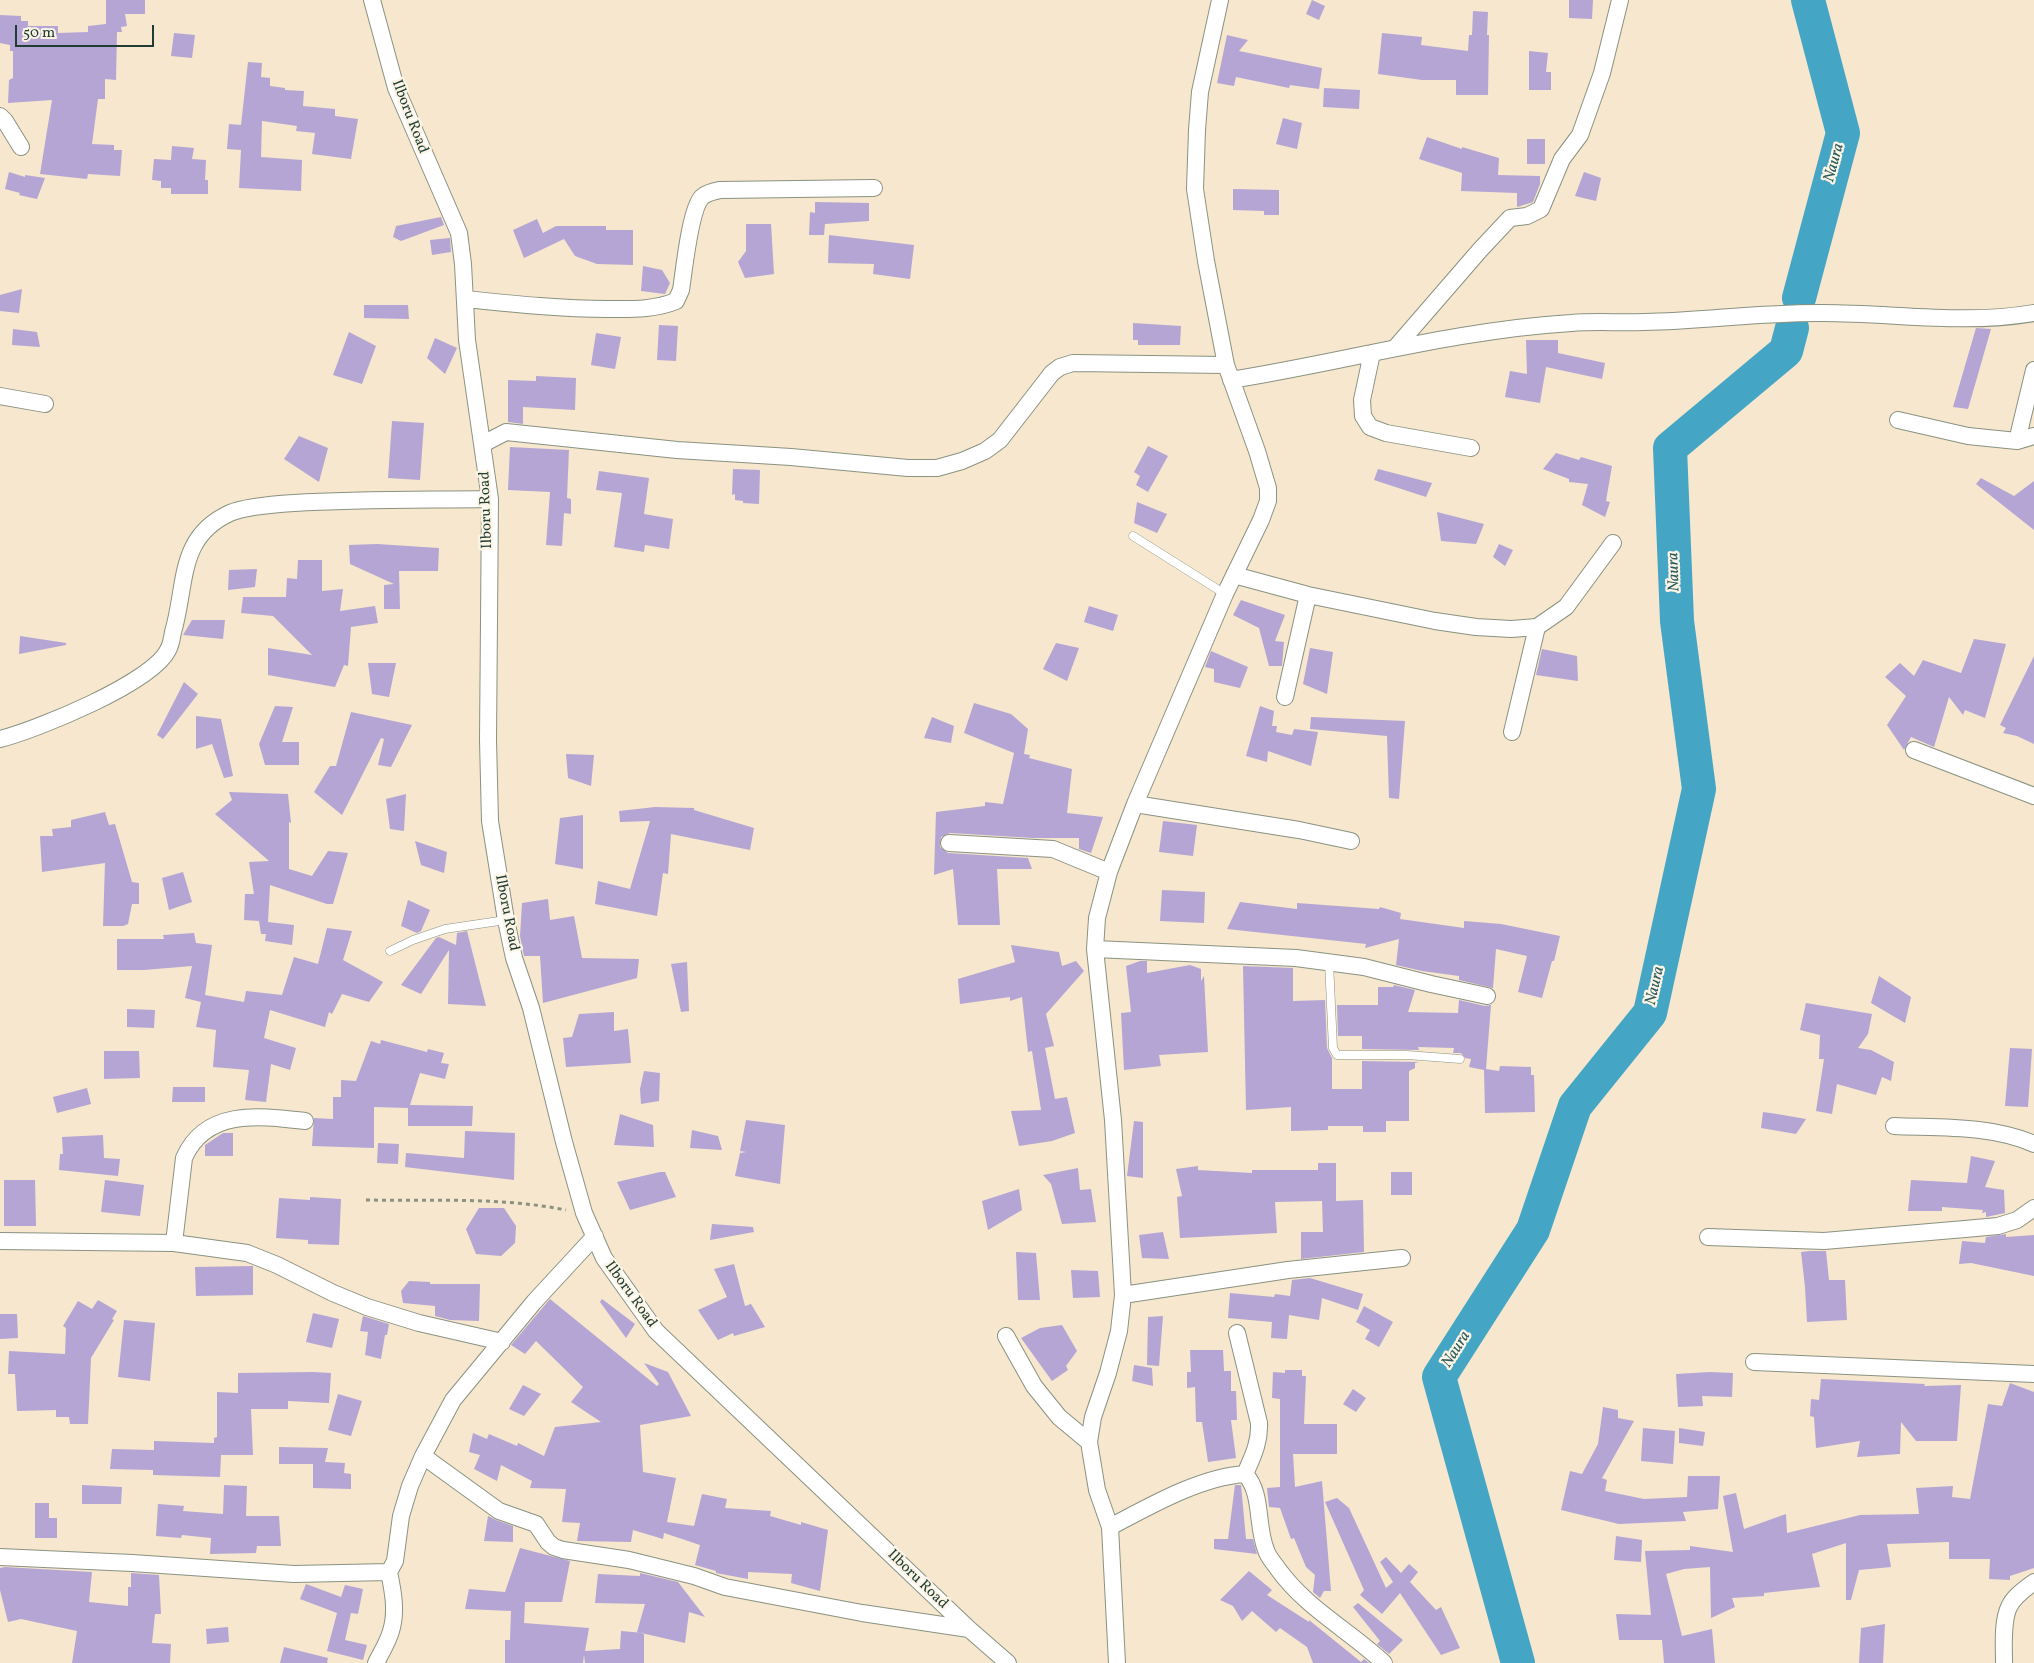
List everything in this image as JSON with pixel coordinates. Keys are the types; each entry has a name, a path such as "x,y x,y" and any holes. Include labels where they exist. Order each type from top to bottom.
{"street":[{"name":"Ilboru Road","path":"372,0 396,88 459,233 466,299 467,340 490,499 488,740 490,821 514,958 531,1008 564,1142 584,1213 604,1258 656,1331 969,1630 1008,1663"},
{"path":"1117,1663 1110,1527 1098,1490 1088,1442 1119,1331 1123,1295 1113,1120 1095,949 1097,918 1109,872 1135,804 1225,594 1261,520 1268,501 1268,488 1257,451 1228,372 1206,261 1195,189 1200,92 1220,0"},
{"path":"1396,347 1510,218 1527,216 1541,209 1560,163 1580,135 1602,73 1620,0"},
{"path":"0,116 21,147"},
{"path":"466,299 564,309 645,309 663,306 676,301 681,290 694,213 703,197 710,192 720,190 874,188"},
{"path":"483,444 506,432 676,450 791,457 908,468 937,468 962,461 985,451 1000,440 1052,373 1073,364 1228,372 1306,368 1396,347 1512,328 1573,322 1644,322 1801,313 1854,313 1988,319 2034,313"},
{"path":"1372,353 1362,400 1363,416 1370,427 1386,433 1471,448"},
{"path":"2017,441 2034,370"},
{"path":"0,396 45,404"},
{"path":"1898,420 1968,436 2017,441 2034,436"},
{"path":"0,739 76,712 114,691 159,662 168,651 178,617 191,549 208,527 231,512 277,504 330,501 490,499"},
{"path":"1234,575 1308,595 1476,627 1511,629 1537,627 1566,607 1613,543"},
{"path":"1284,697 1308,595"},
{"path":"1512,732 1537,627"},
{"path":"1914,750 2034,796"},
{"path":"1135,804 1351,841"},
{"path":"949,843 1053,850 1109,872"},
{"path":"1095,949 1296,958 1364,967 1487,996"},
{"path":"174,1244 184,1158 189,1146 199,1136 212,1127 239,1118 271,1117 305,1121"},
{"path":"1894,1126 1982,1130 2018,1137 2034,1144"},
{"path":"1708,1237 1824,1241 1965,1229 1998,1226 2017,1220 2034,1208"},
{"path":"376,1663 392,1631 394,1598 389,1572 395,1561 401,1516 410,1486 423,1456 453,1400 534,1302 595,1236"},
{"path":"0,1241 174,1244 247,1253 367,1307 419,1324 502,1342"},
{"path":"1123,1295 1288,1270 1402,1258"},
{"path":"1237,1333 1259,1422 1256,1450 1245,1474"},
{"path":"1006,1336 1034,1386 1059,1417 1088,1442"},
{"path":"1754,1362 2034,1374"},
{"path":"423,1456 499,1510 536,1524 548,1542 562,1550 629,1560 694,1576 725,1587 862,1613 969,1630"},
{"path":"1110,1527 1160,1501 1197,1486 1231,1475 1245,1474 1250,1479 1254,1488 1259,1525 1266,1551 1283,1576 1304,1599 1384,1663"},
{"path":"0,1556 294,1574 389,1572"},
{"path":"2004,1663 2004,1637 2008,1607 2020,1592 2034,1582"}],"lane":[{"path":"1133,536 1225,594"},
{"path":"390,951 435,932 506,920"},
{"path":"1329,962 1333,1048 1337,1055 1408,1055 1460,1059"}],"path":[{"path":"366,1200 489,1201 546,1206 584,1213"}],"building":[{"path":"106,0 145,0 145,14 125,14 127,26 121,27 122,32 117,32 116,80 105,79 105,99 98,99 92,144 114,145 114,150 122,150 120,176 88,174 87,179 40,174 52,100 8,103 9,80 13,78 13,51 10,51 10,45 0,43 0,15 21,16 21,21 28,21 28,26 58,26 58,33 88,32 88,26 106,24"},
{"path":"1312,0 1325,6 1319,20 1306,14"},
{"path":"1569,0 1593,0 1592,19 1569,18"},
{"path":"1473,11 1488,12 1488,95 1456,95 1456,80 1422,80 1378,74 1382,33 1422,37 1421,45 1468,51 1469,35 1472,35"},
{"path":"174,33 195,35 192,58 171,56"},
{"path":"1227,35 1248,40 1239,51 1322,68 1319,89 1290,85 1289,88 1236,77 1234,86 1217,83"},
{"path":"1529,51 1548,53 1546,72 1551,72 1551,90 1529,90"},
{"path":"248,62 262,63 261,77 270,78 270,86 285,88 285,90 304,91 303,106 335,109 335,116 358,119 351,159 312,154 315,133 296,131 297,126 262,121 261,157 302,160 301,191 239,188 241,150 227,149 229,124 241,125"},
{"path":"1324,88 1360,90 1359,109 1323,107"},
{"path":"1283,118 1302,123 1297,149 1276,144"},
{"path":"1427,137 1462,149 1462,147 1499,158 1498,175 1540,176 1540,184 1533,202 1517,207 1517,193 1461,191 1462,173 1419,159"},
{"path":"1527,139 1545,139 1545,164 1527,164"},
{"path":"172,146 194,148 192,159 206,160 205,180 208,180 208,194 171,194 171,188 161,188 161,181 152,180 154,159 171,160"},
{"path":"9,172 25,177 25,175 45,178 37,199 19,195 20,193 5,189"},
{"path":"1584,172 1601,178 1596,201 1575,196"},
{"path":"1233,189 1279,190 1279,215 1264,215 1264,211 1233,210"},
{"path":"815,202 869,203 869,221 825,224 824,235 809,235 810,212 815,213"},
{"path":"441,217 444,225 401,241 393,237 396,226"},
{"path":"537,219 543,233 556,226 606,226 606,230 633,230 633,265 597,264 575,256 564,239 524,258 513,230"},
{"path":"746,224 771,224 774,274 745,278 738,262 746,251"},
{"path":"829,235 914,245 910,279 873,274 874,264 828,263"},
{"path":"450,238 451,252 432,255 430,240"},
{"path":"643,266 662,270 670,283 665,294 641,291"},
{"path":"22,289 19,313 0,311 0,295"},
{"path":"364,305 408,305 409,319 364,318"},
{"path":"1133,323 1181,326 1180,345 1138,345 1138,340 1133,340"},
{"path":"659,325 678,326 676,361 657,360"},
{"path":"1976,328 1991,329 1968,409 1953,407"},
{"path":"13,329 37,332 40,347 12,345"},
{"path":"349,332 376,346 362,384 333,375"},
{"path":"596,333 621,337 615,369 591,365"},
{"path":"435,338 457,348 445,374 427,358"},
{"path":"1526,340 1558,340 1558,353 1605,363 1602,379 1546,367 1540,403 1505,397 1510,371 1527,374"},
{"path":"536,376 576,378 575,410 523,407 523,424 508,422 508,380 536,381"},
{"path":"392,421 424,423 420,480 388,478"},
{"path":"299,436 328,448 319,482 284,459"},
{"path":"1148,446 1168,456 1148,492 1136,485 1140,476 1134,472"},
{"path":"510,447 569,450 567,498 571,499 571,514 564,513 562,546 546,545 550,492 508,490"},
{"path":"1556,453 1579,460 1581,457 1612,466 1606,501 1610,502 1605,517 1582,505 1588,484 1569,482 1569,479 1543,469"},
{"path":"733,469 760,470 759,504 743,503 743,501 735,500 735,494 732,495"},
{"path":"1378,469 1432,483 1426,497 1374,480"},
{"path":"599,471 649,478 644,514 673,519 669,549 645,545 644,552 614,547 622,493 596,490"},
{"path":"1981,478 2014,496 2034,481 2034,530 1976,484"},
{"path":"1137,502 1167,514 1157,533 1134,523"},
{"path":"1437,512 1484,524 1476,544 1441,541"},
{"path":"377,544 439,548 438,571 399,571 400,609 384,609 384,585 394,584 350,564 349,545"},
{"path":"1499,544 1513,550 1505,566 1493,557"},
{"path":"298,560 322,560 322,591 343,589 340,611 375,606 378,623 351,627 348,666 344,665 335,687 268,675 268,648 312,655 273,616 241,613 243,597 286,597 287,578 297,579"},
{"path":"257,569 255,587 228,590 229,570"},
{"path":"1241,600 1285,615 1275,641 1284,642 1282,666 1269,666 1259,628 1233,615"},
{"path":"1089,606 1118,615 1113,631 1084,622"},
{"path":"192,620 225,620 223,639 183,635"},
{"path":"20,636 66,643 66,645 19,654"},
{"path":"1974,639 2006,644 1985,718 1965,710 1963,715 1949,697 1934,747 1911,737 1904,750 1887,725 1906,696 1885,677 1900,663 1914,676 1923,660 1961,673"},
{"path":"1056,643 1079,648 1067,681 1043,669"},
{"path":"1310,648 1333,652 1327,694 1303,684"},
{"path":"1542,649 1577,656 1578,681 1536,675"},
{"path":"1211,651 1248,667 1240,688 1214,682 1214,669 1205,667"},
{"path":"2034,656 2034,744 2017,736 2003,733 2006,728 2000,725"},
{"path":"368,663 396,663 389,697 372,694"},
{"path":"184,682 198,694 163,739 157,735"},
{"path":"974,703 1011,714 1028,729 1024,754 1030,755 1029,758 1072,769 1067,813 1103,817 1091,853 1079,849 1079,838 1033,838 950,833 941,837 940,847 948,853 1028,858 1032,869 997,869 1000,925 958,925 953,869 934,875 936,812 985,806 985,802 1003,804 1014,753 964,733"},
{"path":"275,706 293,707 282,742 299,742 299,765 265,765 259,744"},
{"path":"1260,706 1274,711 1272,726 1277,726 1276,732 1292,735 1294,729 1318,732 1311,766 1268,751 1267,762 1246,756"},
{"path":"351,712 412,725 391,767 378,765 384,739 381,738 342,815 314,792 330,766 336,766"},
{"path":"196,716 221,719 233,776 224,778 212,744 196,749"},
{"path":"932,717 954,726 951,743 924,738"},
{"path":"1311,717 1405,721 1399,799 1389,798 1387,736 1310,729"},
{"path":"566,754 594,755 591,786 568,778"},
{"path":"229,792 288,794 291,823 289,822 289,869 312,876 328,851 348,853 333,904 327,904 270,885 268,922 294,925 292,945 265,941 266,934 261,934 259,921 244,920 245,894 254,894 249,862 269,861 215,814 232,800"},
{"path":"406,794 404,831 390,829 386,799"},
{"path":"655,807 694,808 694,810 754,828 750,850 671,834 668,874 663,873 657,916 595,904 598,881 630,889 650,821 620,822 619,811"},
{"path":"105,812 109,825 115,824 132,882 139,883 139,904 132,904 128,924 123,926 103,926 105,863 42,872 40,836 53,836 52,829 71,827 71,820"},
{"path":"583,815 583,869 555,864 560,818"},
{"path":"1163,821 1197,825 1193,856 1159,852"},
{"path":"415,841 447,852 444,873 421,865"},
{"path":"183,872 192,902 169,910 162,878"},
{"path":"1162,890 1205,892 1204,923 1160,921"},
{"path":"548,899 550,920 574,916 582,958 639,959 637,978 543,1003 540,956 524,956 520,936 522,903"},
{"path":"408,900 430,910 421,931 417,933 401,926"},
{"path":"1240,902 1297,909 1297,903 1379,909 1380,907 1401,913 1400,919 1464,928 1464,921 1501,924 1560,936 1542,998 1518,992 1527,956 1496,949 1493,988 1459,980 1459,976 1396,965 1399,939 1365,948 1366,944 1227,929"},
{"path":"327,928 352,931 343,960 383,982 369,1002 342,994 332,1014 329,1012 325,1027 270,1010 264,1038 296,1048 290,1070 271,1064 266,1102 245,1100 249,1070 213,1067 216,1030 196,1027 201,1002 185,998 192,966 117,970 117,939 164,939 163,935 194,933 196,943 212,945 205,995 244,1002 246,991 282,995 294,957 318,964"},
{"path":"467,931 486,1006 448,1004 449,950 421,994 401,985 436,938 439,937 456,945 457,933"},
{"path":"1011,945 1059,952 1062,966 1076,961 1084,971 1046,1014 1054,1046 1045,1048 1055,1099 1067,1097 1075,1133 1052,1141 1019,1146 1011,1111 1041,1110 1032,1051 1028,1052 1022,997 1010,1001 1010,997 960,1004 958,979 1015,962"},
{"path":"1140,961 1147,961 1147,973 1190,965 1201,969 1201,981 1204,976 1208,1052 1159,1055 1161,1066 1124,1070 1121,1013 1131,1012 1126,966"},
{"path":"687,962 689,1011 681,1012 671,964"},
{"path":"1243,966 1293,968 1293,1001 1325,1000 1327,1048 1332,1058 1332,1089 1362,1089 1362,1061 1419,1062 1415,1063 1415,1068 1409,1071 1409,1121 1386,1121 1386,1132 1363,1132 1363,1126 1328,1126 1328,1130 1291,1131 1291,1107 1246,1110"},
{"path":"1879,976 1911,997 1905,1023 1871,1003"},
{"path":"1394,985 1415,990 1408,1012 1458,1013 1459,1000 1485,1006 1491,1005 1486,1069 1499,1071 1500,1066 1531,1067 1531,1075 1534,1075 1535,1112 1485,1113 1484,1070 1469,1067 1471,1059 1465,1058 1461,1053 1453,1053 1454,1048 1418,1047 1419,1050 1362,1049 1362,1036 1338,1036 1337,1005 1378,1005 1378,987 1393,987"},
{"path":"1806,1003 1872,1014 1868,1034 1858,1048 1871,1050 1894,1062 1891,1081 1882,1077 1876,1095 1837,1084 1832,1114 1816,1111 1824,1059 1819,1059 1820,1035 1800,1030"},
{"path":"127,1009 155,1010 154,1028 127,1027"},
{"path":"614,1012 614,1031 628,1029 631,1063 566,1067 563,1038 572,1037 579,1014"},
{"path":"381,1040 427,1052 428,1049 444,1053 441,1063 449,1064 445,1079 420,1073 410,1105 473,1106 472,1126 408,1126 408,1108 374,1107 374,1148 312,1146 314,1118 333,1119 333,1097 341,1097 341,1080 356,1081 371,1041 380,1044"},
{"path":"2010,1048 2032,1049 2028,1107 2005,1106"},
{"path":"104,1051 139,1051 140,1078 104,1079"},
{"path":"644,1071 660,1073 659,1101 641,1104 640,1089"},
{"path":"173,1087 205,1087 205,1102 172,1102"},
{"path":"87,1088 91,1104 57,1113 53,1097"},
{"path":"1763,1112 1806,1119 1796,1134 1761,1128"},
{"path":"620,1114 653,1125 654,1147 614,1145"},
{"path":"746,1120 785,1125 780,1184 735,1176 740,1153 746,1152 740,1151"},
{"path":"1134,1121 1143,1122 1143,1178 1127,1176"},
{"path":"692,1130 718,1136 722,1150 690,1148"},
{"path":"465,1131 515,1133 514,1180 405,1167 406,1153 464,1158"},
{"path":"223,1133 233,1133 233,1156 205,1156 205,1145"},
{"path":"103,1135 104,1158 120,1159 118,1176 59,1170 60,1154 63,1154 62,1137"},
{"path":"378,1143 399,1144 398,1164 377,1163"},
{"path":"1971,1156 1995,1161 1985,1187 2004,1190 2005,1213 1986,1217 1986,1212 1982,1213 1983,1210 1942,1207 1942,1211 1908,1211 1911,1180 1967,1183"},
{"path":"1318,1163 1336,1163 1336,1201 1363,1200 1364,1252 1301,1259 1301,1232 1323,1232 1322,1201 1275,1202 1277,1233 1180,1238 1177,1197 1182,1196 1176,1169 1198,1166 1198,1170 1252,1173 1252,1170 1318,1170"},
{"path":"1078,1168 1080,1190 1091,1189 1096,1222 1062,1224 1051,1184 1043,1175"},
{"path":"665,1172 676,1197 630,1210 617,1182"},
{"path":"1391,1172 1412,1172 1412,1195 1391,1195"},
{"path":"4,1180 35,1180 36,1226 4,1226"},
{"path":"105,1180 144,1185 140,1216 101,1212"},
{"path":"1019,1189 1022,1210 988,1230 982,1201"},
{"path":"310,1197 341,1199 339,1245 308,1244 308,1240 276,1238 279,1198 310,1200"},
{"path":"479,1208 504,1208 516,1226 515,1243 501,1256 476,1254 466,1229"},
{"path":"712,1224 753,1227 754,1232 710,1240"},
{"path":"1163,1232 1169,1259 1142,1258 1139,1235"},
{"path":"2006,1234 2006,1237 2034,1235 2034,1276 1971,1263 1959,1264 1962,1241 1985,1243 1986,1237"},
{"path":"1826,1251 1829,1280 1845,1280 1847,1320 1807,1322 1801,1252"},
{"path":"1016,1252 1036,1253 1040,1300 1018,1300"},
{"path":"734,1264 745,1306 751,1304 765,1327 734,1336 733,1333 718,1340 698,1310 727,1297 714,1269"},
{"path":"253,1266 253,1295 196,1296 195,1267"},
{"path":"1071,1270 1098,1271 1100,1297 1073,1298"},
{"path":"1310,1278 1363,1294 1358,1310 1322,1298 1319,1320 1289,1315 1287,1339 1271,1338 1272,1322 1228,1318 1230,1293 1274,1297 1275,1294 1290,1296 1292,1280"},
{"path":"409,1281 430,1282 430,1284 480,1284 479,1321 450,1320 435,1316 435,1306 403,1303 401,1291"},
{"path":"550,1299 657,1386 659,1384 644,1363 668,1372 691,1416 640,1425 643,1472 676,1478 667,1522 694,1526 702,1494 727,1499 725,1508 771,1511 770,1516 828,1530 820,1591 791,1583 792,1574 748,1572 748,1579 716,1573 716,1571 695,1565 700,1545 664,1533 663,1539 633,1530 631,1542 577,1541 580,1523 562,1522 566,1489 530,1488 532,1481 501,1465 497,1481 474,1469 480,1455 469,1452 473,1433 487,1439 489,1434 517,1446 518,1443 544,1456 555,1427 601,1422 571,1402 583,1387 536,1341 525,1354 511,1345"},
{"path":"602,1299 635,1324 626,1338 600,1302"},
{"path":"98,1300 117,1311 112,1319 114,1320 91,1358 88,1424 70,1424 69,1417 56,1417 56,1410 17,1411 15,1374 8,1374 9,1351 65,1354 66,1328 63,1326 78,1301 92,1309"},
{"path":"1364,1306 1393,1322 1379,1347 1365,1339 1370,1330 1356,1322"},
{"path":"313,1313 339,1319 332,1348 306,1342"},
{"path":"0,1314 17,1314 18,1338 0,1339"},
{"path":"363,1316 389,1324 381,1359 365,1355 368,1332 360,1331"},
{"path":"1163,1316 1159,1366 1147,1365 1148,1317"},
{"path":"124,1320 155,1323 150,1381 118,1377"},
{"path":"1062,1325 1077,1351 1066,1366 1068,1370 1052,1381 1021,1338 1040,1328"},
{"path":"1190,1350 1223,1350 1224,1371 1231,1371 1231,1391 1236,1391 1237,1420 1231,1420 1236,1458 1208,1462 1202,1422 1196,1422 1195,1387 1187,1388 1187,1372 1191,1372"},
{"path":"1134,1365 1152,1368 1153,1386 1132,1381"},
{"path":"1285,1370 1302,1370 1302,1376 1306,1376 1304,1424 1337,1424 1337,1454 1293,1454 1295,1487 1322,1481 1331,1591 1324,1591 1320,1598 1313,1592 1315,1575 1306,1567 1294,1538 1291,1539 1280,1508 1269,1507 1267,1488 1280,1487 1280,1399 1272,1398 1273,1372 1285,1373"},
{"path":"238,1373 331,1373 329,1403 288,1401 288,1409 251,1409 253,1455 221,1455 220,1477 153,1475 153,1470 110,1469 112,1449 154,1450 154,1441 214,1443 214,1438 217,1437 217,1392 238,1393"},
{"path":"1733,1373 1732,1397 1702,1396 1703,1406 1678,1407 1676,1374"},
{"path":"1821,1379 1925,1384 1924,1386 1961,1385 1957,1441 1916,1441 1901,1422 1900,1454 1857,1457 1860,1441 1816,1448 1814,1417 1810,1416 1811,1399 1819,1400"},
{"path":"2010,1383 2034,1392 2034,1568 2010,1576 2010,1580 1989,1579 1990,1559 1949,1559 1949,1542 1887,1544 1891,1567 1859,1570 1851,1600 1846,1600 1846,1543 1812,1554 1820,1587 1764,1593 1764,1596 1732,1598 1735,1607 1711,1618 1710,1567 1684,1569 1666,1574 1682,1636 1712,1629 1715,1663 1664,1663 1662,1640 1619,1640 1616,1614 1651,1615 1645,1551 1690,1550 1690,1546 1733,1552 1723,1496 1736,1493 1744,1529 1786,1514 1787,1533 1860,1515 1919,1514 1916,1488 1953,1486 1952,1497 1970,1499 1988,1404 2002,1406"},
{"path":"523,1385 541,1394 524,1416 509,1409"},
{"path":"1353,1389 1366,1398 1356,1412 1343,1404"},
{"path":"338,1394 362,1401 351,1436 328,1430"},
{"path":"1603,1407 1618,1410 1618,1418 1634,1421 1602,1478 1607,1480 1605,1491 1644,1499 1687,1497 1688,1476 1720,1476 1718,1509 1683,1512 1686,1521 1619,1524 1561,1510 1570,1471 1582,1474 1598,1444"},
{"path":"1643,1428 1675,1431 1673,1464 1641,1461"},
{"path":"1679,1428 1705,1432 1703,1446 1679,1443"},
{"path":"279,1447 328,1448 325,1462 345,1463 344,1473 351,1474 351,1489 313,1488 313,1464 279,1464"},
{"path":"82,1485 122,1487 121,1504 82,1504"},
{"path":"224,1485 247,1486 246,1516 279,1516 281,1546 257,1546 256,1553 210,1554 211,1538 182,1535 181,1538 156,1536 158,1504 184,1506 183,1511 223,1514"},
{"path":"1235,1485 1241,1485 1246,1539 1253,1539 1257,1554 1214,1549 1214,1539 1228,1539"},
{"path":"1337,1498 1349,1508 1386,1588 1393,1582 1380,1562 1386,1557 1401,1573 1409,1564 1418,1572 1410,1582 1436,1610 1441,1607 1460,1648 1441,1655 1400,1593 1382,1614 1360,1595 1364,1590 1325,1502"},
{"path":"35,1503 49,1503 49,1518 57,1518 57,1538 35,1538"},
{"path":"488,1516 513,1526 513,1542 484,1541"},
{"path":"1616,1536 1642,1540 1641,1562 1614,1560"},
{"path":"520,1548 570,1561 562,1602 525,1602 524,1623 589,1628 585,1651 620,1649 621,1631 644,1633 644,1663 585,1663 584,1655 583,1663 505,1663 505,1640 510,1640 511,1611 465,1609 469,1589 505,1592"},
{"path":"0,1568 92,1572 89,1602 128,1606 128,1587 131,1587 131,1573 159,1575 161,1614 155,1614 152,1643 171,1644 170,1663 72,1663 77,1631 21,1619 8,1622 0,1590"},
{"path":"1249,1571 1272,1590 1267,1595 1309,1622 1309,1620 1361,1662 1364,1659 1369,1663 1313,1663 1307,1647 1280,1628 1276,1632 1252,1611 1242,1621 1233,1606 1220,1600"},
{"path":"640,1573 678,1582 705,1617 689,1612 685,1643 637,1632 645,1604 595,1603 598,1574 640,1576"},
{"path":"306,1584 341,1597 345,1585 363,1589 358,1614 351,1613 345,1640 367,1645 363,1660 327,1651 337,1613 300,1599"},
{"path":"1358,1603 1403,1640 1389,1654 1377,1644 1380,1641 1353,1607"},
{"path":"1885,1624 1883,1663 1859,1663 1861,1628"},
{"path":"228,1627 229,1642 207,1644 206,1629"},
{"path":"284,1647 328,1658 327,1663 280,1663"}],"waterway":[{"name":"Naura","path":"1799,298 1843,133 1808,0"},
{"name":"Naura","path":"1518,1663 1439,1377 1533,1230 1575,1106 1650,1013 1699,789 1677,621 1670,448 1786,351 1792,328"}]}
